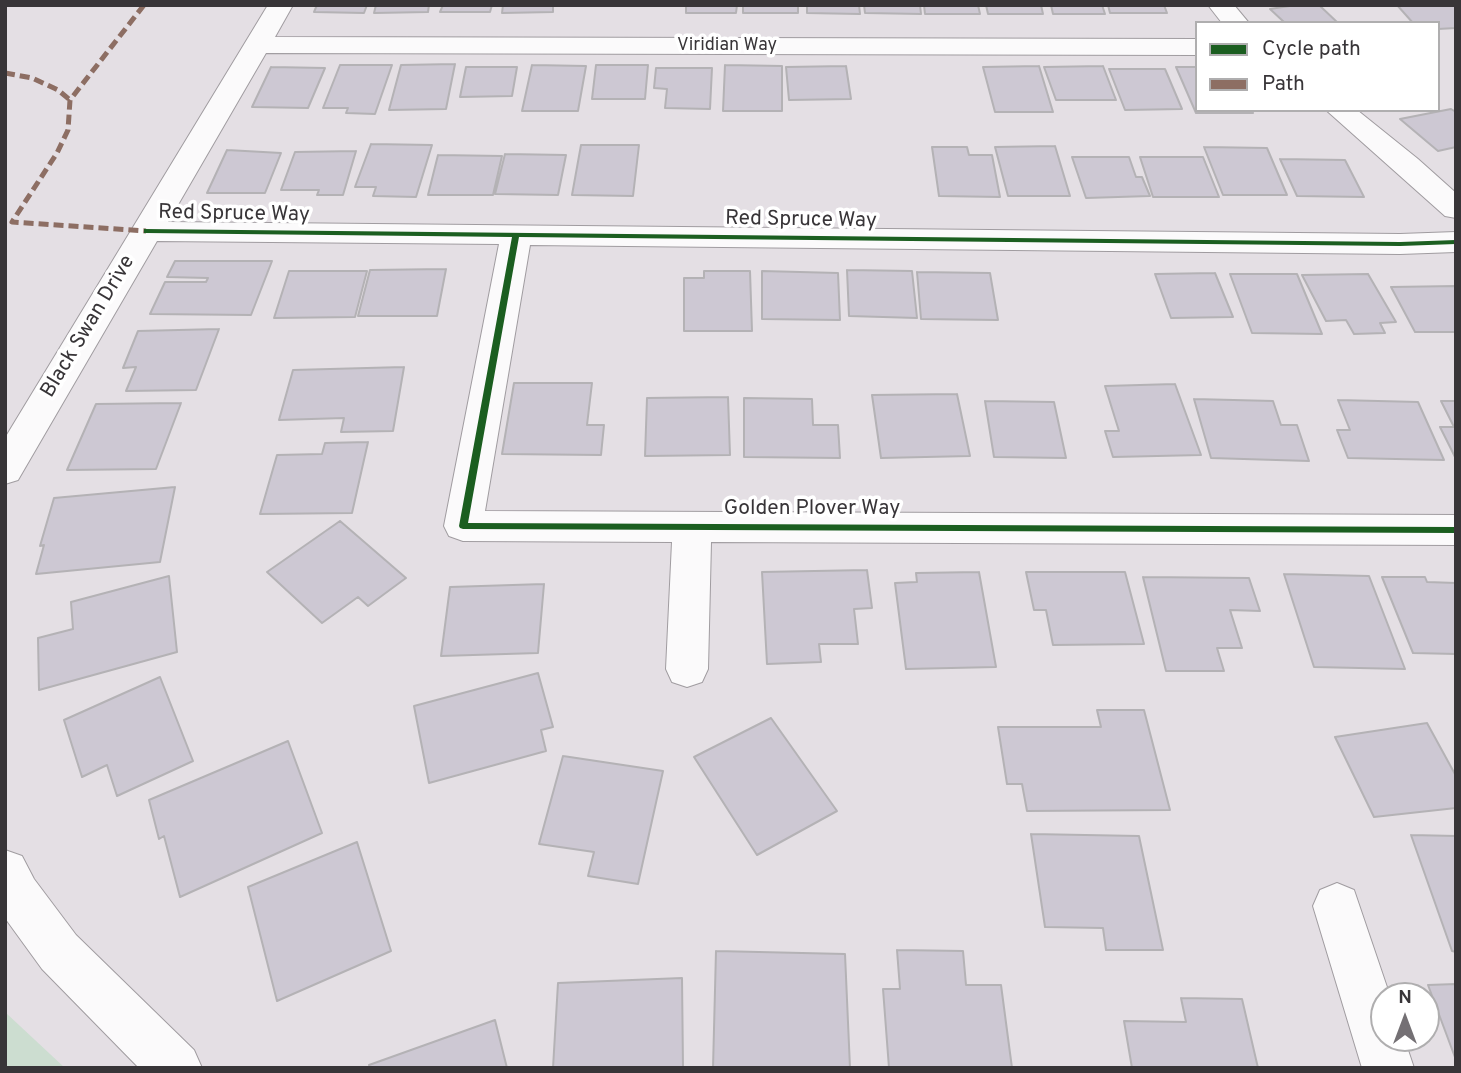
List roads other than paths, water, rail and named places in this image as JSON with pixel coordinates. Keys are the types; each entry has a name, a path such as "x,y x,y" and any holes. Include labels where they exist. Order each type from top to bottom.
{"street":[{"name":"Black Swan Drive","path":"5,470 281,5"},
{"path":"1220,5 1234,21"},
{"name":"Viridian Way","path":"257,45 1195,47"},
{"path":"1342,112 1408,165 1456,209"},
{"name":"Red Spruce Way","path":"146,231 1400,244 1456,242"},
{"name":"Golden Plover Way","path":"516,236 463,526 1456,530"},
{"path":"687,669 692,527"},
{"path":"5,872 17,895 59,952 176,1068"},
{"path":"1337,906 1388,1068"}]}
